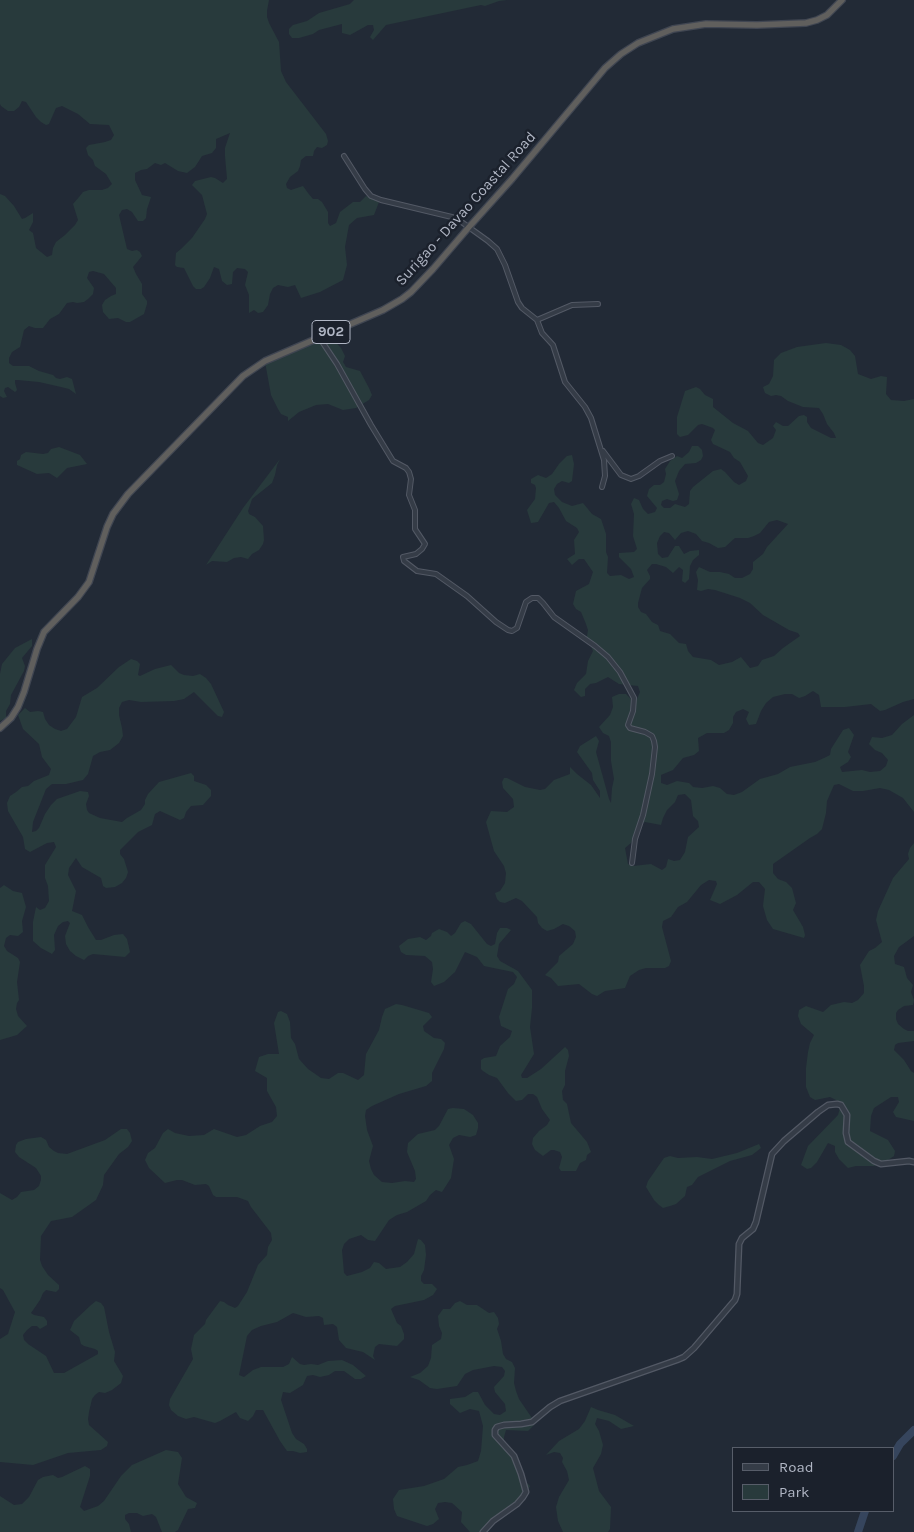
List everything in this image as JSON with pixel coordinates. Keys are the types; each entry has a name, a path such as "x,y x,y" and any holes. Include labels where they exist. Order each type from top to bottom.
{"highway":[{"name":"Surigao - Davao Coastal Road","path":"0,728 12,718 18,707 44,632 78,597 89,582 109,521 118,506 243,376 265,361 383,310 402,299 420,284 518,172 605,68 621,54 647,38 673,29 706,24 793,25 811,22 827,15 842,0"}],"street":[{"path":"344,156 364,189 373,197 448,215 460,220 491,243 497,250 505,265 518,302 522,308 537,320 542,333 554,348 565,382 588,412 602,450 605,470 602,487"},
{"path":"537,320 572,305 598,304"},
{"path":"320,337 393,461 406,468 409,472 408,495 414,510 415,529 425,544 416,554 404,556 404,561 414,570 436,574 467,596 496,622 508,630 512,631 517,628 526,602 532,598 538,598 554,617 595,646 608,657 620,672 634,698 633,711 628,724 632,729 652,736 655,747 652,774 643,814 635,838 632,863"},
{"path":"602,450 621,475 631,479 639,476 660,461 672,456"},
{"path":"483,1532 492,1521 517,1504 526,1492 514,1456 496,1435 497,1427 532,1422 550,1407 560,1402 684,1357 694,1348 734,1300 737,1294 739,1244 742,1238 753,1229 772,1154 784,1141 828,1105 837,1104 841,1105 847,1114 846,1133 848,1142 874,1162 881,1164 914,1162"}],"green space":[{"path":"0,0 269,0 267,17 279,42 281,71 286,82 326,134 328,141 327,145 322,148 317,147 313,156 306,156 301,160 298,171 290,177 286,184 287,188 291,190 303,186 313,199 318,199 322,202 328,212 328,223 330,226 336,223 340,212 353,202 360,202 366,196 379,202 374,215 357,218 349,225 345,247 347,265 343,280 320,292 301,298 295,285 288,287 278,285 273,288 268,305 263,312 258,313 254,310 249,313 249,295 245,285 248,272 245,269 237,268 233,272 232,284 227,285 222,281 219,269 214,267 204,287 196,289 184,268 175,265 176,253 192,238 207,214 202,195 192,185 195,181 211,177 223,183 227,179 225,148 230,133 216,139 216,148 212,153 202,156 195,167 187,173 178,171 165,163 161,165 155,163 147,169 135,173 135,180 142,195 151,197 146,218 143,221 138,221 132,212 127,209 122,210 119,215 127,249 137,250 142,256 133,267 142,284 142,294 147,301 144,314 130,322 118,318 109,319 103,312 102,305 105,300 116,294 116,288 104,274 93,271 89,272 87,278 94,288 93,294 88,299 84,302 67,303 59,314 50,319 43,328 29,326 24,330 20,347 12,352 9,363 13,366 29,366 53,375 56,378 67,377 72,379 76,394 69,389 61,387 39,382 15,380 17,390 15,392 8,387 5,388 4,391 7,397 3,398 0,396 0,194 5,196 14,206 22,219 33,213 33,222 29,230 33,233 36,248 47,257 52,255 56,242 78,220 73,204 83,192 102,190 112,184 106,174 95,166 86,148 89,145 111,140 114,135 109,125 90,124 78,114 62,106 56,108 49,124 46,125 36,117 26,102 22,101 14,111 8,111 1,106"},
{"path":"354,0 507,0 386,25 373,40 370,37 374,30 373,25 368,25 350,35 342,33 342,24 299,38 292,38 289,34 289,29 293,25 307,21 319,13 350,4"},
{"path":"328,334 341,348 345,356 343,362 346,367 360,371 372,395 369,400 356,408 343,410 328,404 316,405 299,412 288,421 288,417 281,414 271,395 265,362"},
{"path":"826,343 841,345 850,350 855,356 858,374 871,379 881,376 887,377 886,394 891,400 904,401 914,399 914,699 880,711 871,704 821,707 819,695 813,691 799,698 792,694 773,697 766,703 756,724 749,725 746,719 749,712 743,709 736,712 729,730 724,733 707,733 698,738 699,751 694,755 683,758 673,770 661,775 661,783 667,785 677,781 689,783 693,787 713,786 720,788 727,794 734,795 742,792 760,779 778,774 790,767 815,762 830,755 831,749 843,730 849,728 854,735 848,752 851,757 848,762 840,767 842,772 880,771 886,766 888,760 869,744 872,737 882,738 892,735 914,715 914,812 903,798 889,790 880,788 853,791 839,784 834,785 827,801 822,829 773,864 773,873 778,879 786,882 792,888 796,903 793,910 803,927 804,938 773,929 767,920 763,906 765,889 759,882 753,882 737,895 720,904 710,900 717,884 716,881 709,880 701,885 687,902 678,907 671,917 663,921 662,927 671,961 669,966 639,970 630,976 625,988 605,991 597,996 579,984 558,986 551,978 545,975 558,962 559,956 573,944 576,937 575,931 563,924 547,931 542,928 538,923 537,917 522,901 516,898 505,903 497,899 495,893 500,891 505,883 506,873 504,866 494,851 486,822 491,811 507,812 514,807 513,799 503,788 502,782 504,778 525,787 540,790 545,789 554,780 570,774 570,767 591,785 600,798 600,791 593,780 592,773 577,752 580,746 596,736 599,741 596,752 611,803 614,779 611,761 611,742 609,736 603,733 599,727 610,715 613,707 612,697 626,694 633,701 637,699 640,692 638,686 619,684 608,677 590,684 585,689 585,696 581,697 574,690 577,683 586,674 588,661 593,651 590,644 586,642 588,630 581,612 573,604 576,591 589,584 593,572 584,559 579,559 572,565 567,559 575,554 574,540 579,532 577,528 566,521 554,502 549,503 538,522 531,523 527,510 535,499 536,488 531,483 531,479 538,475 546,478 552,474 567,456 572,455 574,464 572,481 569,483 562,481 557,484 554,489 555,495 562,502 572,506 583,503 592,514 601,519 606,534 607,573 610,576 621,575 629,579 634,577 631,569 619,557 619,553 634,552 637,549 633,536 634,514 631,504 634,498 639,500 643,509 648,514 655,512 657,508 647,496 649,489 654,485 660,485 664,482 665,469 670,461 677,456 682,458 689,452 692,446 698,446 702,450 703,456 701,460 696,463 685,464 679,471 675,481 679,494 677,500 667,499 662,501 661,505 664,508 670,508 675,504 685,507 689,504 690,491 713,471 721,469 739,485 746,481 748,476 740,462 730,452 713,444 711,440 715,430 713,428 702,424 698,425 688,435 680,437 677,434 677,417 685,391 696,387 700,389 705,395 713,399 713,407 733,423 748,431 758,443 763,445 773,438 776,430 773,426 776,422 783,426 788,426 799,416 804,415 807,417 807,422 811,428 831,438 836,438 819,408 803,407 781,396 771,396 765,393 763,387 769,384 773,376 774,360 781,353 797,347","holes":["777,520 788,524 763,554 753,562 753,569 750,574 742,578 735,578 729,574 710,572 699,567 696,572 698,580 697,590 715,590 740,598 750,603 763,615 798,633 800,636 774,656 762,660 758,666 750,668 741,657 732,662 719,665 711,660 693,657 688,651 686,644 679,643 670,634 660,631 658,625 641,612 638,603 642,588 650,579 647,570 652,564 666,567 673,573 679,567 683,570 682,581 685,583 689,579 690,566 699,555 699,550 684,554 679,546 675,546 668,557 662,558 658,554 657,543 664,532 669,533 675,540 681,533 688,531 696,534 702,541 718,548 725,547 735,538 754,536 760,533 769,522","685,794 691,800 693,816 698,821 699,827 688,837 685,852 680,860 668,859 666,867 662,870 651,864 633,866 628,864 625,848 631,843 641,824 645,822 661,825 667,810 675,802 678,795"]},
{"path":"59,447 80,455 87,464 67,468 57,478 49,473 37,474 17,465 21,455 26,452 43,454"},
{"path":"280,459 272,483 252,499 248,511 263,526 264,540 259,550 248,559 241,557 227,562 212,561 206,565 243,508"},
{"path":"32,639 32,646 22,658 25,666 24,671 11,695 6,718 0,721 0,674 2,664 15,648"},
{"path":"131,659 140,664 138,675 140,676 155,669 171,665 184,675 193,676 200,674 211,684 224,712 222,717 218,716 194,692 184,699 174,701 141,702 129,700 122,702 119,708 119,715 123,736 119,743 110,750 93,756 88,774 83,780 66,784 52,784 46,789 33,822 32,832 39,828 45,814 57,799 80,791 88,792 89,796 86,804 89,813 100,818 122,822 141,810 148,794 159,782 191,773 194,776 194,781 206,785 211,790 211,796 203,805 191,806 184,818 180,820 160,811 155,814 152,825 138,832 120,850 128,872 122,883 115,887 106,888 103,886 101,878 82,867 76,858 69,868 68,875 76,891 72,911 82,915 96,940 123,934 127,939 130,952 125,957 93,954 84,960 76,956 66,944 65,936 70,923 68,921 58,926 54,935 55,950 52,954 33,941 33,922 36,907 40,910 45,908 49,901 45,865 56,847 54,842 47,843 30,852 25,849 23,837 8,811 7,803 10,796 22,787 28,786 34,781 49,775 51,769 42,757 39,744 23,729 18,715 25,708 30,712 43,712 49,725 61,731 67,729 76,717 82,697 97,688 119,667"},
{"path":"914,843 914,936 899,947 894,956 895,964 904,967 907,978 913,985 911,992 914,1000 913,1005 904,1006 898,1010 896,1019 898,1024 904,1029 914,1031 914,1041 898,1043 895,1045 894,1050 914,1073 914,1121 896,1117 893,1112 899,1102 898,1097 891,1097 874,1108 871,1116 870,1131 888,1140 895,1151 894,1156 874,1166 848,1168 839,1159 835,1152 835,1146 828,1143 817,1162 807,1169 801,1165 808,1146 838,1115 840,1108 838,1101 830,1097 815,1100 810,1097 806,1087 806,1068 810,1043 814,1035 801,1024 798,1016 799,1010 806,1006 823,1012 831,1005 844,1002 852,1003 858,1000 864,993 860,965 869,951 882,942 876,920 878,911 893,878 909,859 908,854"},
{"path":"4,885 13,891 22,893 26,907 22,921 23,932 18,936 10,935 6,938 4,946 20,962 17,982 19,1000 16,1009 18,1016 27,1026 17,1035 0,1040 0,888"},
{"path":"465,921 471,924 487,944 491,946 495,944 500,928 511,930 499,944 497,956 500,961 518,971 532,990 530,1027 534,1054 521,1075 522,1078 527,1078 541,1069 565,1047 568,1050 569,1056 565,1071 565,1085 562,1091 563,1100 567,1104 571,1123 587,1142 591,1152 587,1155 586,1160 580,1163 576,1171 561,1171 559,1168 562,1157 560,1152 551,1150 543,1156 535,1150 532,1144 533,1138 550,1120 542,1109 537,1097 533,1094 528,1094 522,1100 516,1101 497,1078 481,1069 481,1060 496,1056 500,1046 510,1037 512,1031 501,1026 499,1017 508,989 514,984 517,977 513,972 484,966 477,957 465,952 455,972 444,982 434,986 431,982 432,962 425,956 406,955 401,952 399,946 408,939 420,937 426,940 439,929 451,936 461,923"},
{"path":"396,1004 429,1013 432,1017 423,1026 424,1031 445,1043 432,1073 432,1081 426,1086 399,1094 366,1110 367,1130 373,1146 369,1161 374,1175 382,1182 414,1182 416,1179 415,1171 407,1152 408,1143 418,1134 435,1130 448,1109 464,1109 473,1115 478,1123 478,1128 476,1135 470,1137 459,1135 453,1138 449,1145 454,1159 451,1178 442,1192 436,1190 426,1201 389,1220 375,1241 368,1240 361,1235 349,1239 344,1244 342,1250 344,1273 347,1276 362,1272 370,1268 374,1262 379,1263 386,1269 400,1267 414,1254 418,1239 425,1245 426,1255 421,1281 424,1284 432,1284 437,1289 433,1295 424,1300 395,1306 391,1309 397,1323 401,1326 404,1339 397,1346 379,1344 375,1347 373,1356 375,1360 363,1352 346,1348 339,1340 337,1327 333,1324 324,1325 323,1318 319,1316 306,1317 293,1313 277,1322 252,1330 247,1336 239,1375 244,1377 261,1367 283,1367 289,1364 292,1357 304,1365 318,1365 328,1361 342,1360 353,1365 366,1376 361,1379 355,1379 344,1371 335,1371 320,1377 307,1376 303,1385 290,1393 283,1392 281,1400 292,1433 296,1439 304,1444 307,1452 287,1451 263,1410 256,1410 248,1421 240,1418 236,1412 215,1423 194,1417 186,1419 178,1416 171,1410 169,1405 170,1399 193,1359 191,1349 194,1335 205,1324 220,1301 235,1308 238,1306 247,1292 258,1265 267,1255 268,1247 272,1240 271,1233 248,1201 237,1197 216,1197 206,1184 195,1185 182,1180 165,1183 149,1168 145,1160 148,1153 155,1148 163,1133 168,1129 175,1133 189,1136 204,1135 214,1129 237,1137 246,1135 260,1126 272,1122 277,1116 276,1107 267,1091 267,1078 255,1071 259,1057 268,1054 279,1054 274,1023 278,1012 281,1011 287,1014 290,1022 291,1038 295,1044 299,1059 308,1069 321,1078 329,1079 338,1073 343,1073 358,1080 364,1075 366,1054 379,1030 385,1009"},
{"path":"121,1129 127,1129 132,1141 119,1154 104,1175 103,1185 96,1200 72,1217 51,1221 41,1236 40,1260 42,1266 48,1275 59,1285 59,1289 56,1292 46,1290 31,1313 44,1317 47,1325 40,1329 37,1326 32,1326 23,1335 24,1340 28,1344 46,1356 54,1373 64,1373 98,1354 98,1351 95,1349 81,1344 79,1337 70,1330 74,1321 91,1305 96,1301 101,1303 104,1307 115,1352 114,1361 123,1376 121,1383 112,1390 105,1393 99,1392 95,1395 89,1412 89,1425 108,1442 107,1446 101,1450 68,1453 33,1465 0,1462 0,1339 8,1334 15,1312 0,1288 0,1193 12,1200 21,1192 34,1190 39,1186 41,1180 41,1176 36,1168 19,1157 15,1152 16,1145 18,1142 26,1139 41,1137 46,1140 49,1147 54,1151 67,1154 105,1140"},
{"path":"759,1144 761,1148 752,1155 730,1161 698,1177 692,1185 687,1187 685,1196 676,1204 663,1208 654,1200 646,1187 664,1158 670,1156 712,1159 737,1153"},
{"path":"460,1301 467,1305 477,1305 489,1313 494,1312 498,1318 499,1324 497,1329 503,1354 506,1359 512,1362 515,1368 514,1383 516,1391 519,1399 534,1421 534,1425 528,1431 506,1430 504,1437 504,1441 516,1454 524,1480 530,1486 526,1494 484,1532 470,1532 461,1522 462,1512 452,1503 438,1503 435,1509 439,1519 427,1526 397,1516 394,1509 393,1499 399,1490 424,1486 444,1479 458,1467 478,1461 481,1451 483,1426 479,1411 470,1409 460,1413 450,1404 450,1399 465,1397 473,1392 478,1392 485,1405 494,1414 500,1415 506,1411 505,1404 495,1392 494,1387 504,1376 505,1371 502,1367 494,1366 473,1370 465,1374 457,1386 437,1389 430,1388 419,1380 410,1377 420,1373 428,1366 432,1345 441,1339 442,1333 438,1316 443,1309 450,1309 455,1303"},
{"path":"591,1407 615,1415 634,1426 621,1429 609,1421 597,1418 595,1424 603,1445 601,1454 593,1468 599,1491 611,1507 610,1529 608,1532 563,1532 558,1521 556,1507 559,1497 569,1480 560,1453 554,1452 546,1455 559,1441 579,1429"},
{"path":"166,1450 178,1452 182,1458 178,1484 186,1497 197,1503 195,1508 188,1509 178,1530 175,1532 162,1532 156,1517 152,1514 143,1516 137,1513 129,1513 125,1515 125,1519 129,1524 131,1532 0,1532 0,1496 14,1505 22,1504 29,1497 38,1480 53,1475 58,1478 62,1477 85,1466 90,1469 90,1476 80,1507 84,1511 98,1506 104,1501 121,1476 132,1465"}],"waterway":[{"path":"894,1454 900,1444 914,1430"},
{"path":"858,1532 865,1512"}]}
